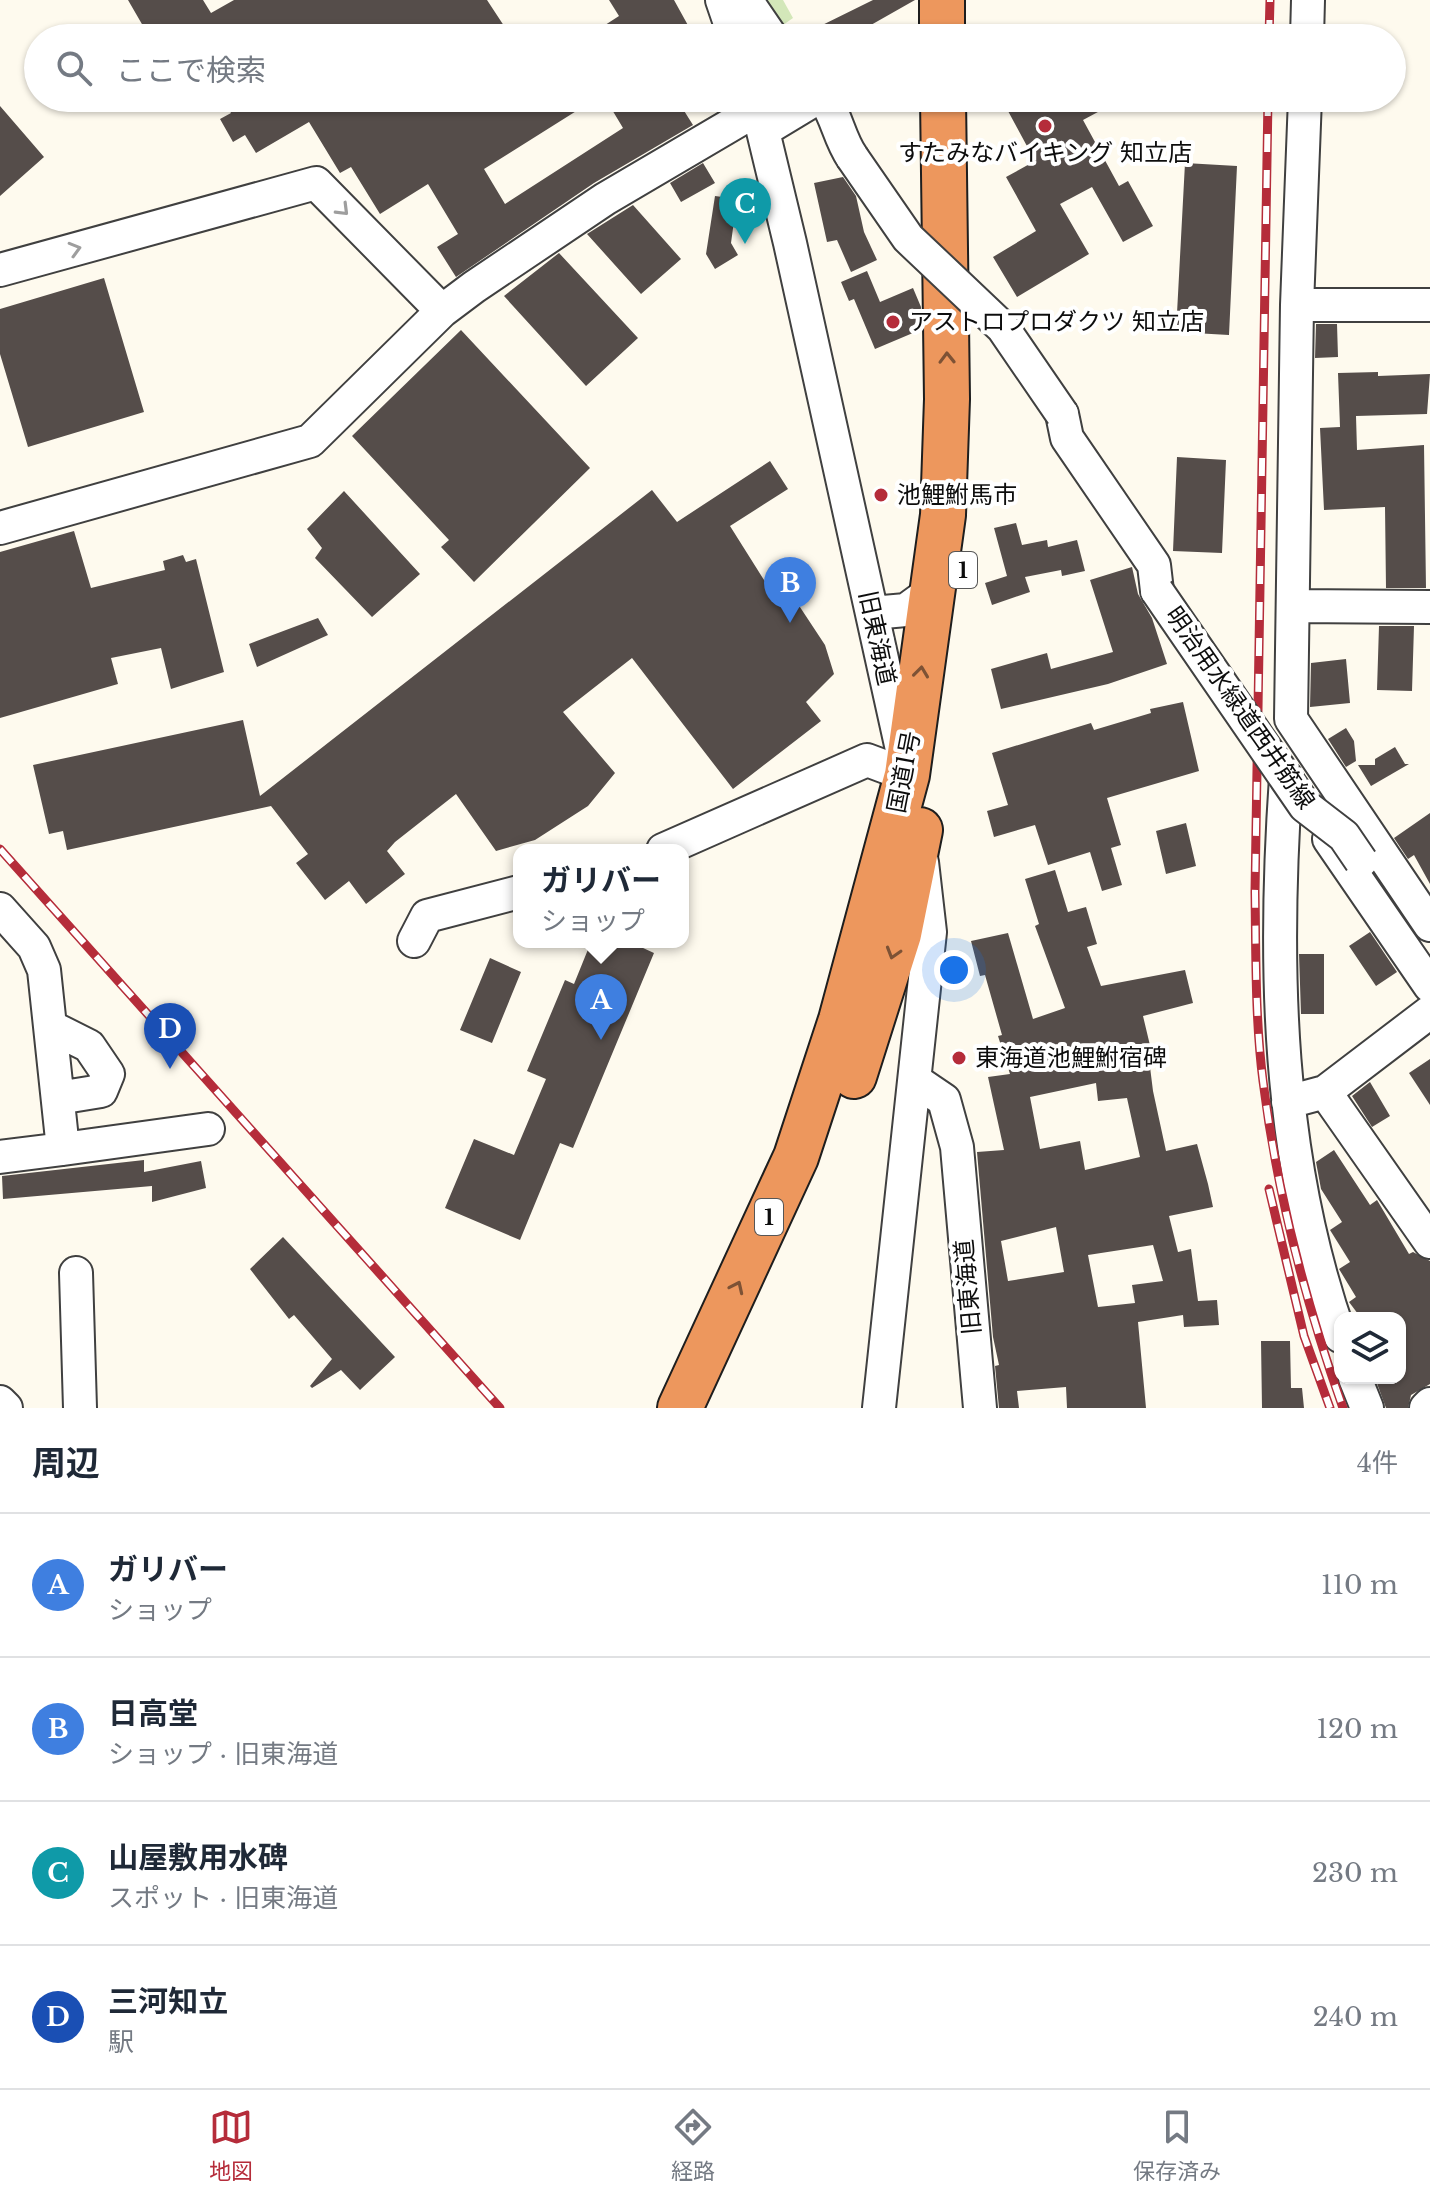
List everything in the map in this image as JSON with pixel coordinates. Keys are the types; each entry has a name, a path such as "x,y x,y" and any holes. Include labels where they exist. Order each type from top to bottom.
{"highway":[{"path":"942,0 942,24"},
{"path":"971,0 971,24"},
{"name":"国道1号","path":"710,1408 816,1182 855,1026 907,775 943,515 947,399 943,112"},
{"name":"国道1号","path":"680,1408 899,934 951,672 970,518 975,399 972,112"}],"street":[{"path":"722,0 730,24"},
{"path":"746,0 762,24"},
{"path":"1307,24 1308,0"},
{"path":"0,528 310,441 442,311 605,199 759,112"},
{"name":"旧東海道","path":"759,112 919,835 930,932 916,1081 944,1100 957,1147 980,1408"},
{"name":"明治用水緑道西井筋線","path":"834,112 840,139 908,238 1003,328 1062,414 1067,438 1154,565 1157,591 1305,806 1344,836 1430,959"},
{"path":"1304,112 1297,305 1291,719 1430,925"},
{"path":"0,270 316,183 442,311"},
{"path":"1297,305 1430,305"},
{"path":"872,613 906,610 932,591"},
{"path":"1293,606 1430,607"},
{"path":"677,844 867,760 907,775"},
{"path":"1334,1319 1309,1223 1288,1102 1278,934 1286,777 1430,986"},
{"path":"414,941 427,916 513,894"},
{"path":"0,909 34,947 44,970 53,1028 63,1149"},
{"path":"1288,1102 1325,1092 1430,1012"},
{"path":"53,1028 89,1046 108,1074 101,1091 58,1098"},
{"path":"879,1408 916,1081"},
{"path":"1325,1092 1430,1242"},
{"path":"0,1157 208,1129"},
{"path":"76,1273 80,1408"},
{"path":"1357,1384 1367,1408"},
{"path":"0,1402 6,1408"}],"green space":[{"path":"734,0 783,0 793,18 784,24 763,24"}],"building":[{"path":"128,0 203,0 211,13 234,0 487,0 503,24 142,24"},
{"path":"609,0 674,0 687,24 607,24 619,16"},
{"path":"873,0 915,0 873,24 824,24"},
{"path":"0,106 44,157 0,196"},
{"path":"575,112 484,169 505,204 623,128 613,112 685,112 693,125 594,183 456,277 437,247 458,234 428,184 380,214 351,167 340,173 309,122 256,153 245,135 233,142 220,119 231,113"},
{"path":"1009,112 1098,112 1083,120 1119,186 1128,181 1153,226 1123,242 1092,187 1060,204 1089,254 1017,297 993,257 1036,231 1006,177 1035,161"},
{"path":"703,163 715,183 681,202 670,183"},
{"path":"1185,163 1237,166 1229,335 1176,332"},
{"path":"843,177 856,196 864,232 877,260 851,272 837,240 827,242 814,183"},
{"path":"715,196 737,199 731,243 738,255 715,269 706,254"},
{"path":"633,205 681,259 641,294 587,234"},
{"path":"559,253 638,338 586,386 504,296"},
{"name":"アストロプロダクツ 知立店","path":"867,271 880,302 913,288 921,307 920,330 875,349 854,299 849,301 841,282"},
{"path":"104,278 144,412 28,447 0,354 0,309"},
{"path":"1316,324 1337,324 1338,357 1315,358"},
{"path":"461,330 590,468 474,582 441,547 449,540 352,436"},
{"path":"1378,372 1378,376 1430,374 1427,414 1356,416 1357,450 1424,445 1426,588 1386,588 1385,507 1324,510 1320,428 1340,427 1338,373"},
{"path":"1177,457 1226,460 1222,553 1173,551"},
{"path":"770,461 788,489 730,526 771,591 792,578 801,593 794,598 825,645 834,674 806,702 821,721 733,789 632,658 563,712 615,773 588,806 535,840 496,851 456,794 387,851 405,874 366,904 349,881 325,900 296,863 308,854 271,806 67,850 63,831 49,834 33,765 243,720 260,796 652,490 677,522"},
{"path":"344,491 420,574 372,617 315,558 322,548 307,529"},
{"path":"1016,523 1022,545 1047,540 1048,547 1077,540 1085,571 1062,576 1061,570 1025,577 1030,592 992,605 985,583 1007,576 994,528"},
{"path":"74,531 91,588 165,570 163,561 183,555 186,562 196,559 224,672 171,689 161,648 111,658 118,684 0,718 0,552"},
{"path":"1132,567 1138,594 1152,618 1167,664 1108,684 1001,709 991,669 1047,653 1051,669 1113,652 1090,580"},
{"path":"318,618 328,635 257,667 249,644"},
{"path":"1379,626 1414,626 1412,691 1377,690"},
{"path":"1346,659 1350,703 1310,707 1311,663"},
{"path":"1183,702 1199,771 1107,798 1121,845 1111,848 1122,885 1102,891 1090,852 1048,865 1035,825 994,837 987,811 1008,805 992,753 1091,723 1094,730 1151,713 1150,709"},
{"path":"1346,728 1354,741 1356,761 1346,767 1328,739"},
{"path":"1395,747 1405,764 1409,764 1371,786 1358,765 1375,765 1375,759"},
{"path":"1430,813 1430,884 1414,855 1408,859 1394,838"},
{"path":"1186,823 1196,866 1166,874 1156,831"},
{"path":"1055,870 1068,912 1086,907 1097,944 1087,947 1101,986 1185,970 1193,1003 1143,1016 1153,1058 1149,1059 1153,1091 1166,1151 1197,1144 1208,1184 1213,1207 1169,1216 1178,1252 1191,1249 1198,1301 1217,1300 1219,1325 1184,1327 1183,1315 1138,1322 1146,1408 1067,1408 1066,1387 1017,1391 1019,1408 999,1408 995,1366 999,1365 993,1337 977,1152 1004,1150 988,1077 1010,1074 985,975 980,976 971,941 1008,933 1033,1019 1065,1008 1035,926 1039,924 1025,879","holes":["1096,1083 1098,1101 1127,1098 1140,1157 1085,1170 1080,1141 1040,1149 1030,1097","1056,1227 1064,1272 1008,1281 1001,1241","1153,1245 1163,1281 1132,1285 1135,1303 1098,1307 1088,1255"]},
{"path":"1370,932 1397,972 1376,986 1349,946"},
{"path":"589,948 643,948 654,953 573,1148 560,1143 520,1240 445,1208 474,1139 514,1155 546,1079 527,1071 565,980 574,984"},
{"path":"1299,954 1324,954 1324,1014 1301,1014"},
{"path":"490,958 521,972 492,1043 460,1030"},
{"path":"1430,1059 1430,1105 1409,1073"},
{"path":"1370,1082 1390,1116 1372,1127 1352,1096"},
{"path":"1334,1150 1370,1205 1377,1200 1409,1254 1413,1252 1430,1261 1430,1384 1411,1395 1408,1408 1386,1408 1377,1384 1406,1384 1406,1312 1356,1312 1349,1302 1356,1297 1339,1269 1350,1262 1330,1230 1342,1222 1321,1189 1316,1162"},
{"path":"144,1160 144,1172 201,1161 206,1188 152,1202 152,1186 3,1199 2,1176"},
{"path":"283,1237 395,1357 360,1390 341,1370 312,1388 310,1386 332,1359 294,1315 289,1319 250,1269"},
{"path":"1261,1341 1290,1341 1291,1388 1302,1388 1304,1408 1262,1408"}],"railway":[{"path":"1269,24 1270,0"},
{"path":"1268,112 1256,986 1263,1081 1284,1206 1316,1328 1343,1408"},
{"path":"0,849 500,1408"},
{"path":"1269,1189 1304,1336 1330,1408"}],"place":[{"name":"すたみなバイキング 知立店","path":"1045,126"},
{"name":"山屋敷用水碑","path":"745,244"},
{"name":"アストロプロダクツ 知立店","path":"893,322"},
{"name":"池鯉鮒馬市","path":"881,495"},
{"name":"日高堂","path":"790,623"},
{"name":"ガリバー","path":"601,1040"},
{"name":"東海道池鯉鮒宿碑","path":"959,1058"},
{"name":"三河知立","path":"170,1069"}]}
